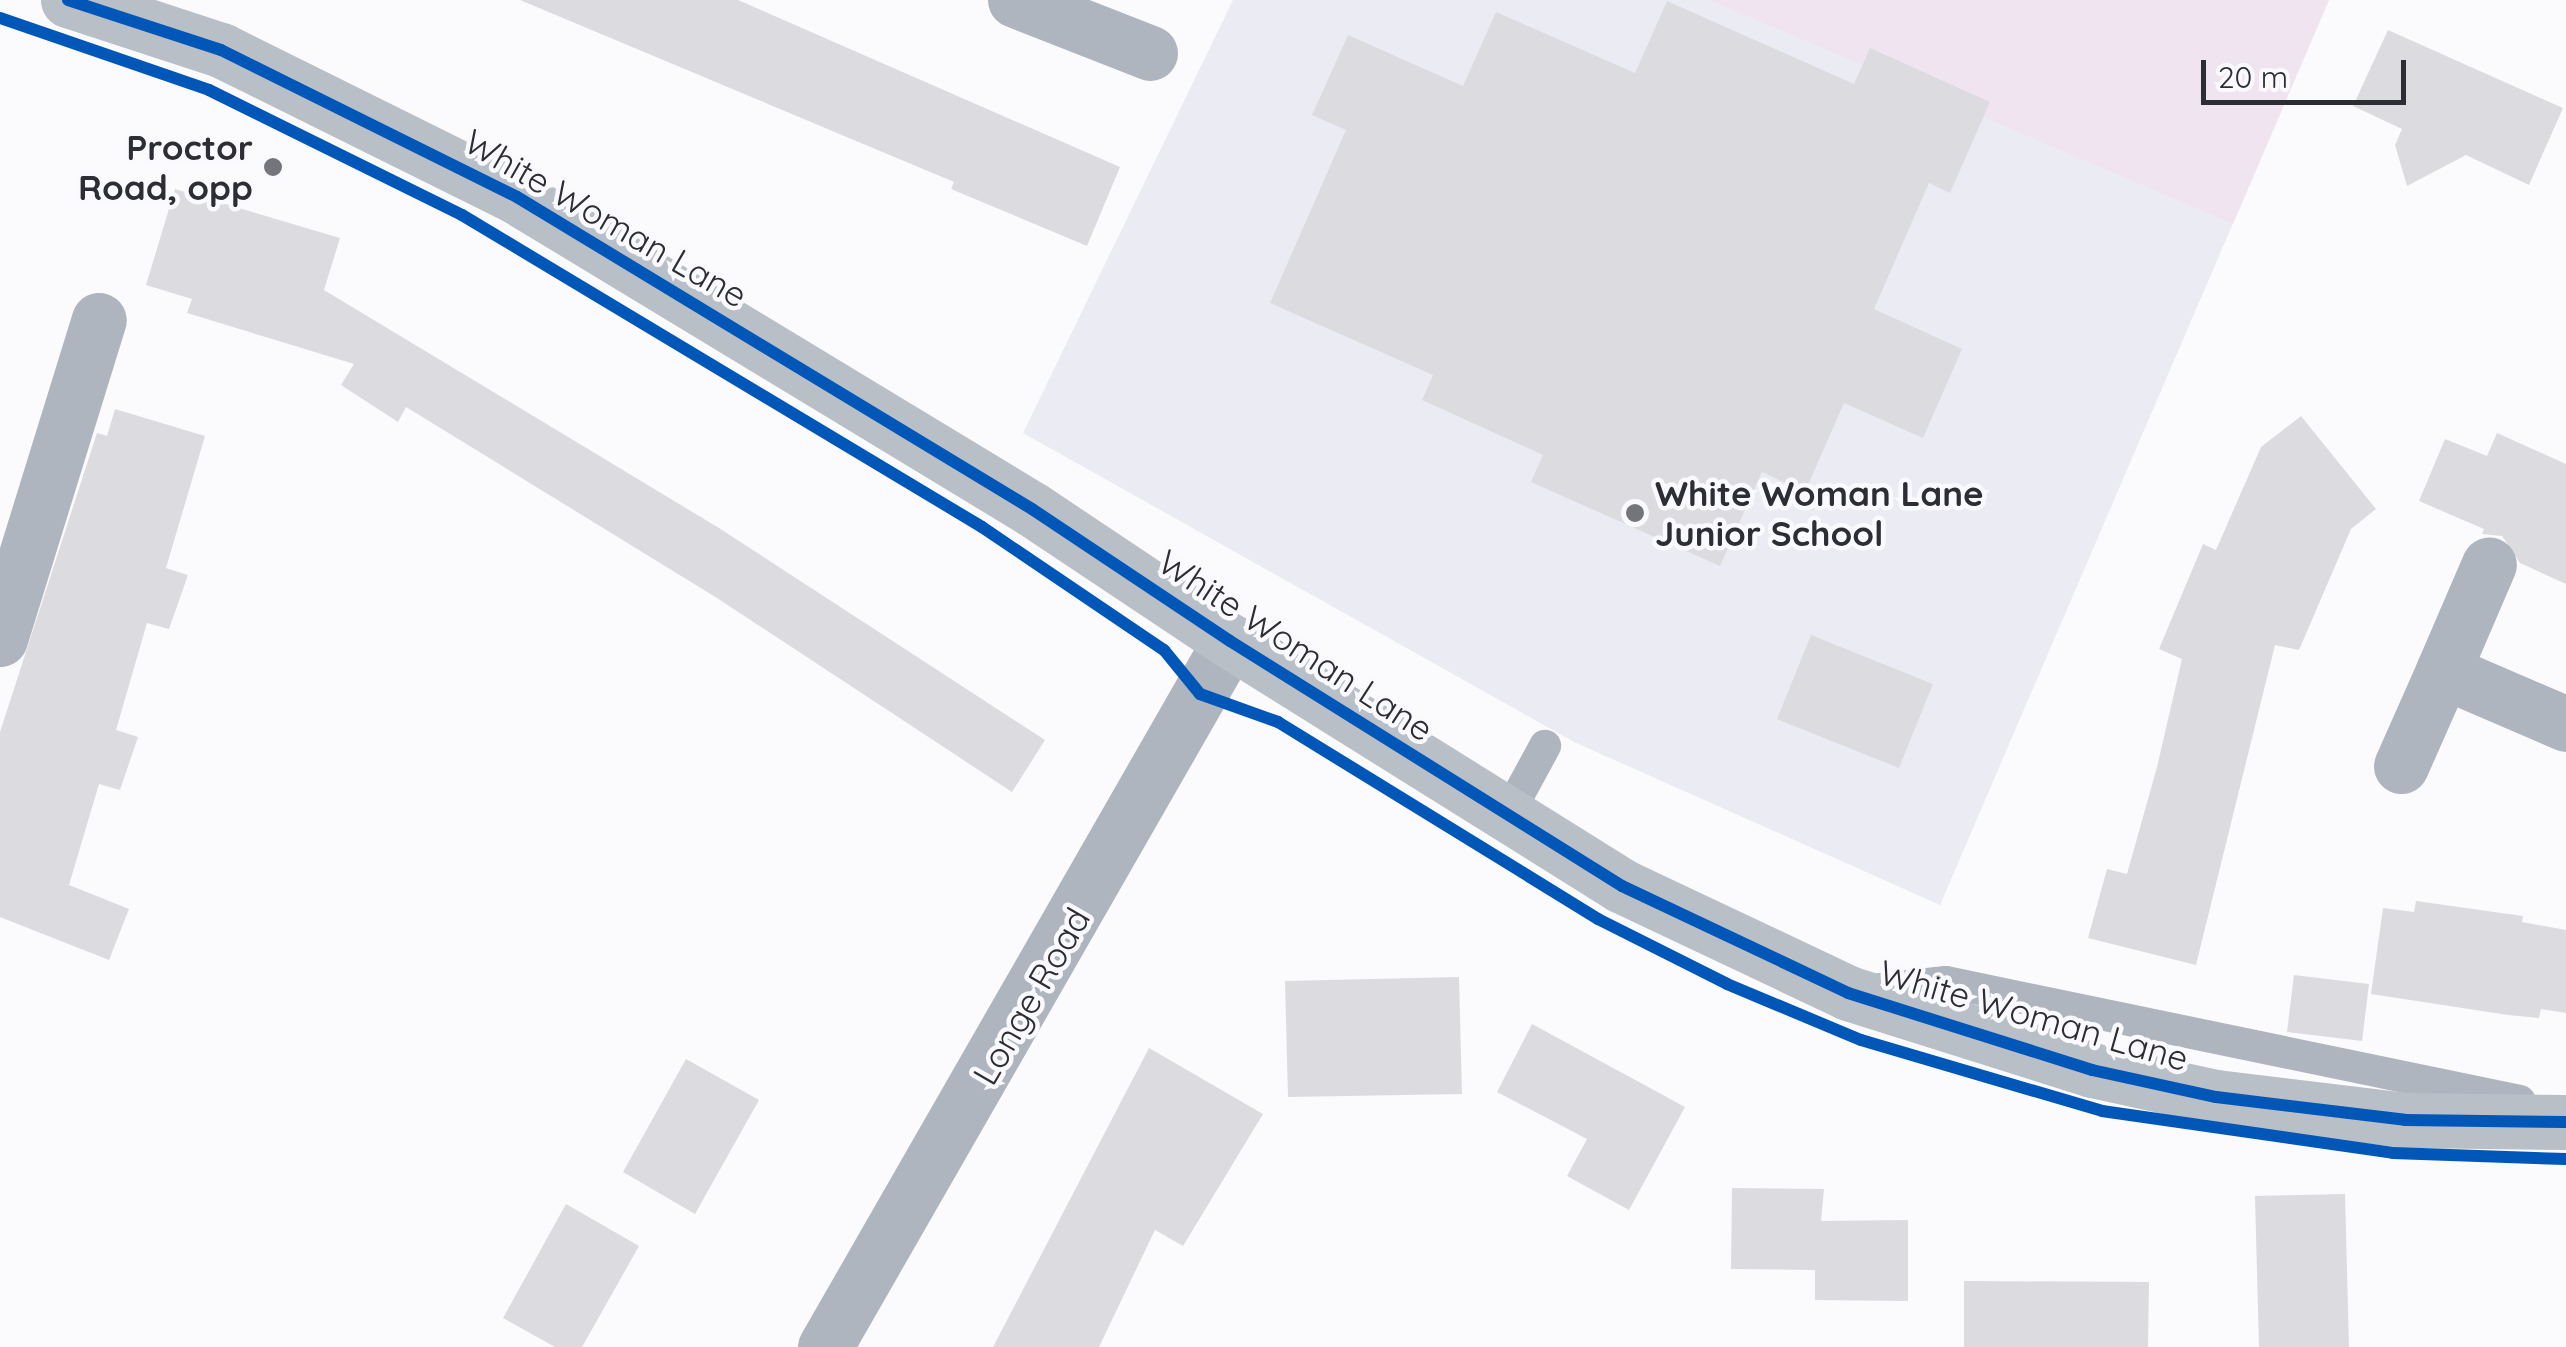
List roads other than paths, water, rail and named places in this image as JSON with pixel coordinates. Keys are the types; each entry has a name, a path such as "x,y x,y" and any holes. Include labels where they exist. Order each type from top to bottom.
{"street":[{"name":"White Woman Lane","path":"68,0 221,50 517,197 1032,509 1230,641 1622,886 1848,993 2092,1070 2216,1097 2405,1120 2566,1122"},
{"path":"1026,2 1150,54"},
{"path":"4,613 101,343"},
{"path":"2401,766 2489,564"},
{"name":"Longe Road","path":"825,1347 1230,641"},
{"path":"2443,671 2566,724"}],"lane":[{"path":"1507,816 1545,746"},
{"path":"1848,993 1946,982 2566,1110"}],"place":[{"name":"Proctor Road, opp","path":"273,167"},
{"name":"White Woman Lane Junior School","path":"1635,513"}]}
